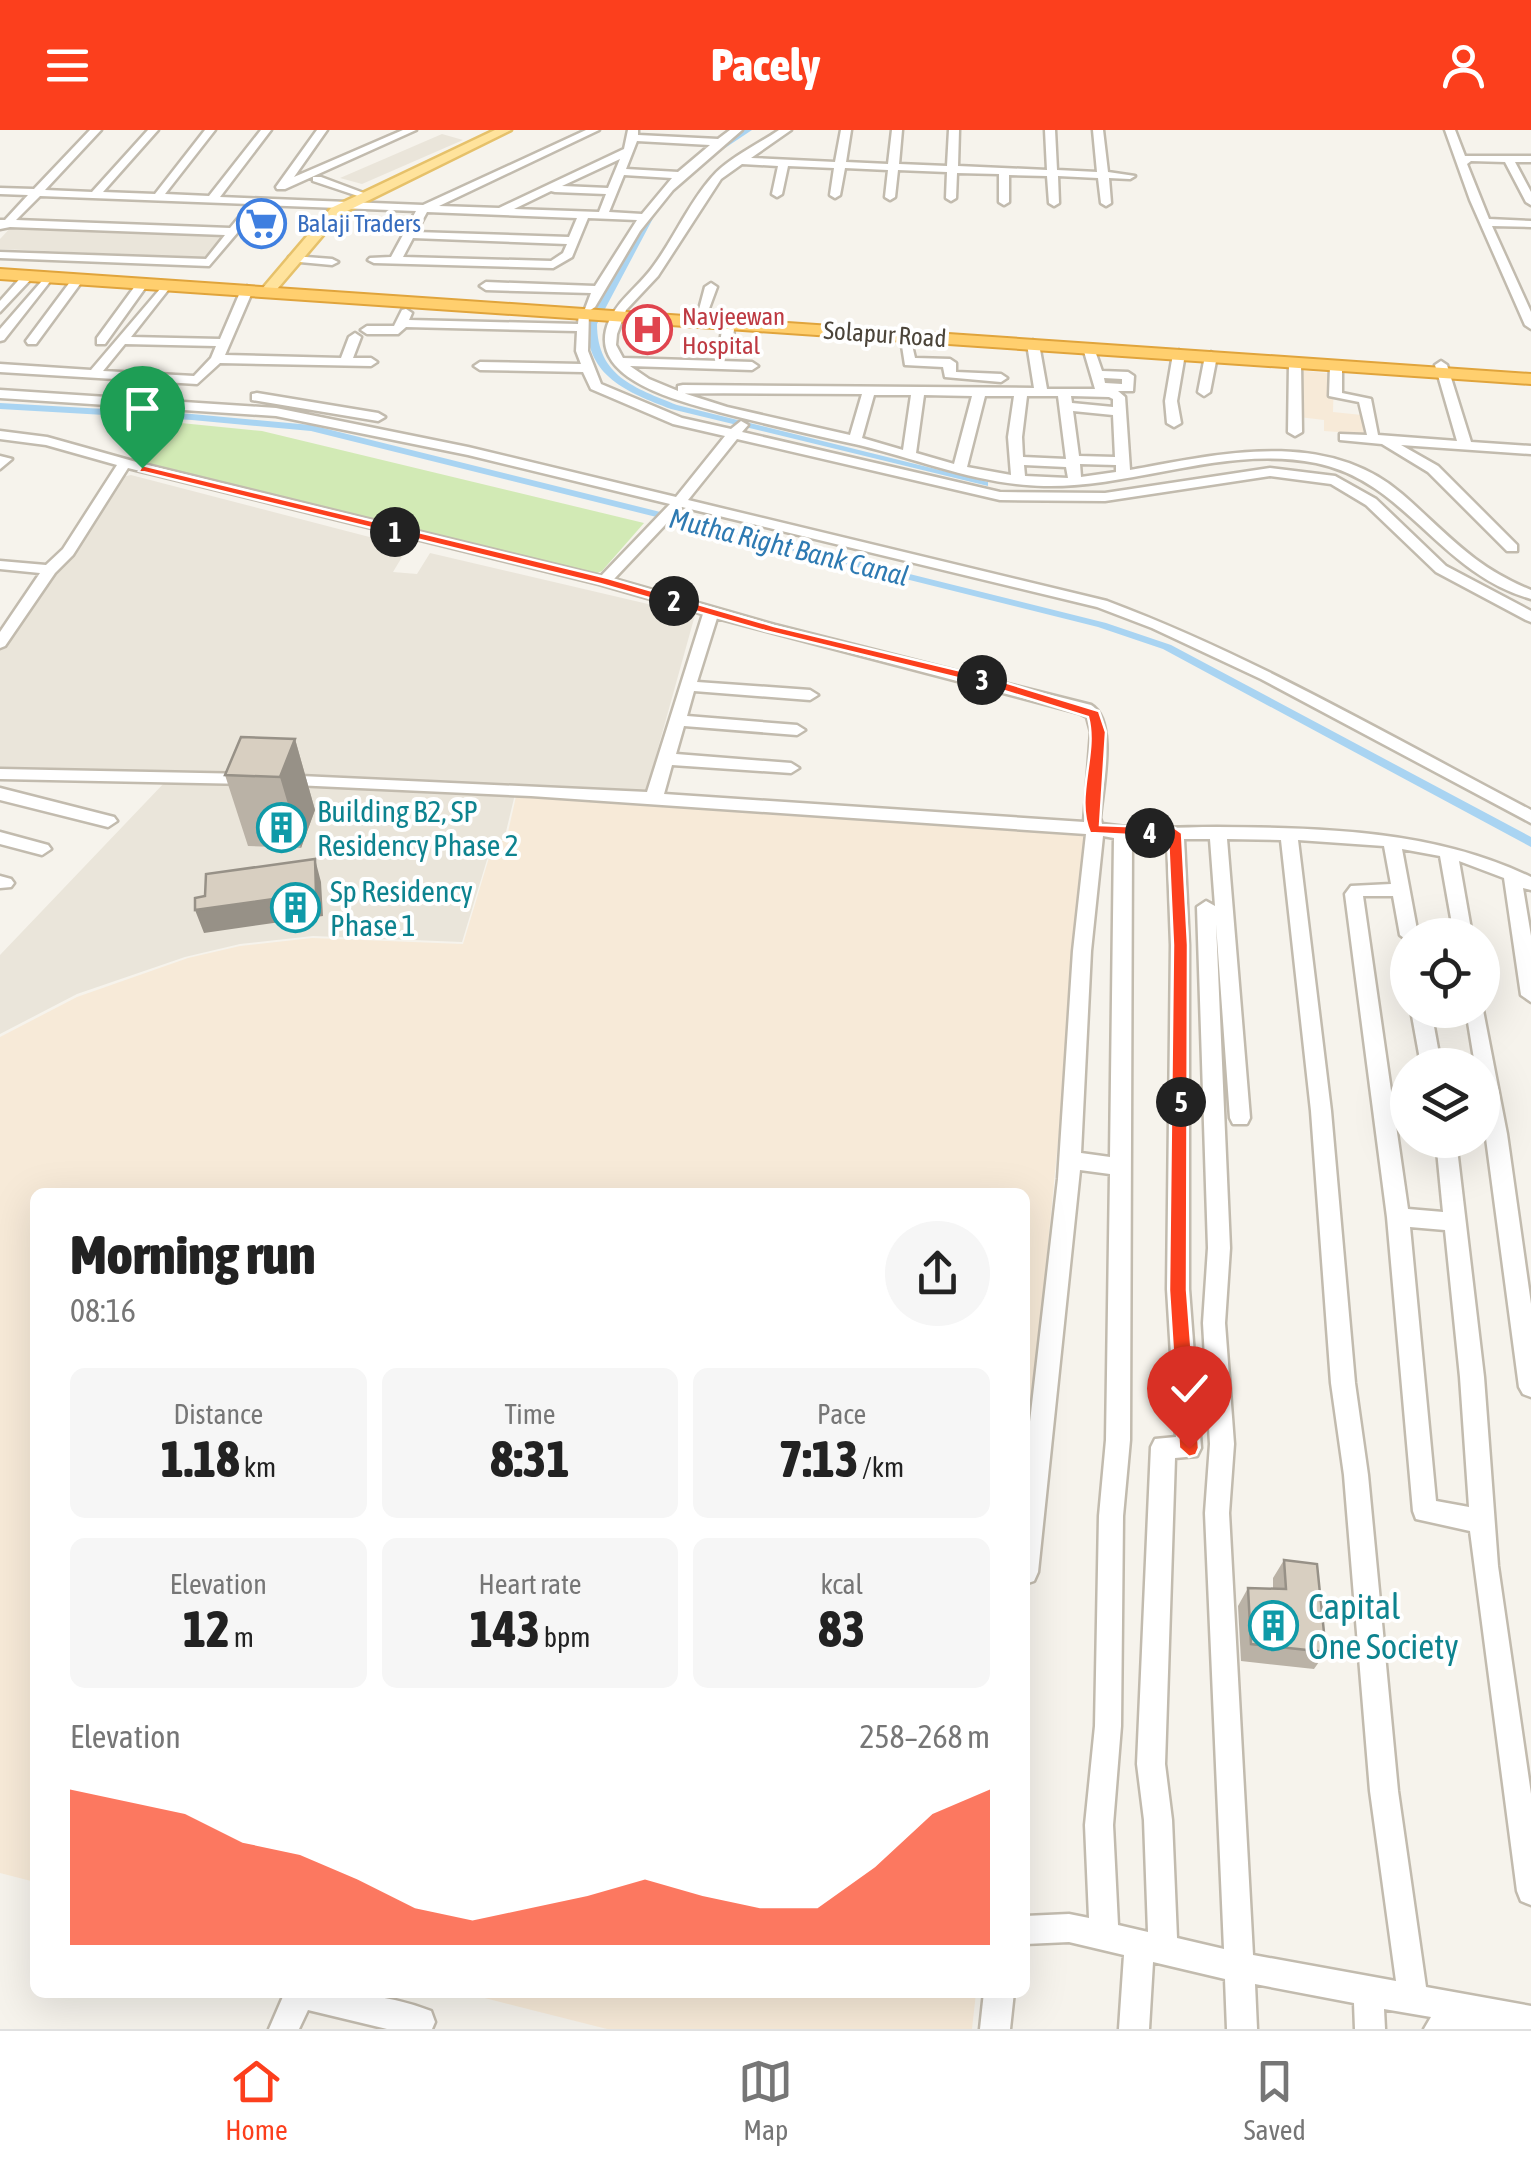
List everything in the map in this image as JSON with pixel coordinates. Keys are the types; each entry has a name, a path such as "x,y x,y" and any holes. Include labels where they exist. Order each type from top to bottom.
{"highway":[{"name":"Solapur Road","path":"0,271 77,280 270,288 410,302 589,310"},
{"name":"Solapur Road","path":"0,271 1336,366 1442,369"},
{"name":"Solapur Road","path":"617,312 701,314 1531,375"}],"main road":[{"path":"270,288 324,222 343,206 505,130"}],"street":[{"path":"2,222 18,213 96,130"},
{"path":"95,195 153,130"},
{"path":"157,198 210,130"},
{"path":"212,200 266,130"},
{"path":"0,255 209,263 282,187 322,130"},
{"path":"282,187 411,130"},
{"path":"395,261 422,209 594,130"},
{"path":"696,130 735,131"},
{"path":"786,130 716,177 654,274 617,312 609,344 620,362 638,377 661,390 750,417 1018,481 1075,481 1123,468 1266,454 1335,464 1384,485 1410,504 1467,562 1531,595"},
{"path":"835,196 846,130"},
{"path":"890,197 897,130"},
{"path":"951,198 954,130"},
{"path":"1050,130 1054,203"},
{"path":"1098,130 1106,203"},
{"path":"1450,130 1467,160 1531,325"},
{"path":"735,131 666,187 643,217 589,310 586,368 595,386 648,411 952,487 1032,499 1105,497 1250,473 1313,475 1350,487 1371,502 1441,570 1531,617"},
{"path":"498,212 631,141 716,145"},
{"path":"603,215 631,141"},
{"path":"62,142 82,145"},
{"path":"1508,158 1526,180 1531,202"},
{"path":"1467,160 1531,159"},
{"path":"736,161 1130,176"},
{"path":"777,194 782,165"},
{"path":"620,172 677,175"},
{"path":"1004,172 1004,202"},
{"path":"342,177 379,189"},
{"path":"317,179 364,196"},
{"path":"635,185 666,187"},
{"path":"548,188 653,204"},
{"path":"0,191 643,217"},
{"path":"374,260 554,265 568,254 584,215"},
{"path":"2,222 235,232"},
{"path":"1492,222 1531,224"},
{"path":"409,235 574,241"},
{"path":"293,259 332,262"},
{"path":"0,308 28,276"},
{"path":"0,337 48,278"},
{"path":"32,341 77,280"},
{"path":"101,341 142,284"},
{"path":"94,374 166,285"},
{"path":"486,286 589,310"},
{"path":"701,314 711,287"},
{"path":"0,368 197,380 217,359 248,290"},
{"path":"346,361 361,333 398,330 410,302"},
{"path":"403,322 589,310"},
{"path":"726,343 729,324"},
{"path":"904,336 906,360 950,363 950,376 1040,386 1064,399 1120,412 1123,468"},
{"path":"124,340 224,343"},
{"path":"1033,344 1040,386"},
{"path":"1088,348 1094,374"},
{"path":"1174,423 1171,401 1179,354"},
{"path":"1204,392 1211,356"},
{"path":"217,359 371,362"},
{"path":"620,362 752,366"},
{"path":"1294,363 1295,432"},
{"path":"480,366 586,368"},
{"path":"1336,366 1335,396 1365,399 1379,437 1433,470 1512,548"},
{"path":"1442,369 1465,444"},
{"path":"638,377 751,378 752,390"},
{"path":"661,390 1021,392 1040,386"},
{"path":"604,581 678,503 734,432 775,390"},
{"path":"788,424 804,390"},
{"path":"909,455 918,390"},
{"path":"848,439 861,391"},
{"path":"960,467 980,391"},
{"path":"1018,481 1021,392"},
{"path":"0,394 276,412 1050,590 1152,622 1531,817"},
{"path":"181,406 211,396 264,397 378,417"},
{"path":"1064,399 1075,481"},
{"path":"0,436 48,441 604,581 1085,709 1098,721 1070,1160 1030,1531"},
{"path":"1344,438 1379,437 1531,450"},
{"path":"1016,461 1123,468"},
{"path":"0,643 50,570 68,552 125,463"},
{"path":"0,565 50,570"},
{"path":"654,798 711,611"},
{"path":"688,686 810,696"},
{"path":"678,720 797,730"},
{"path":"666,759 791,768"},
{"path":"0,774 406,783 1123,833 1289,835 1448,851 1512,873 1531,884"},
{"path":"0,794 108,821"},
{"path":"1104,1936 1099,1825 1108,1726 1111,1516 1118,1440 1123,833"},
{"path":"1134,2029 1151,1947 1160,1840 1151,1764 1164,1448 1189,1448 1178,1290 1180,945 1175,833"},
{"path":"1218,833 1240,1118"},
{"path":"1289,835 1321,1111 1343,1384 1356,1475 1384,1791 1413,1998"},
{"path":"0,838 42,848"},
{"path":"1392,843 1406,918"},
{"path":"1448,851 1460,918"},
{"path":"1512,873 1531,995"},
{"path":"1401,890 1357,890 1354,894 1398,1217 1425,1511 1482,1521"},
{"path":"1206,906 1219,1248 1214,1323 1222,1444 1217,1513 1242,2029"},
{"path":"1479,1028 1531,1387"},
{"path":"1448,1158 1472,1377 1485,1566 1531,1892"},
{"path":"1070,1160 1120,1167"},
{"path":"1398,1217 1455,1222"},
{"path":"1030,1930 1069,1928 1242,1968 1531,2021"},
{"path":"1369,1990 1370,2029"},
{"path":"284,2029 298,1998"},
{"path":"317,1998 420,2022"},
{"path":"995,2029 998,1998"},
{"path":"1438,2029 1452,2024 1482,2029"}],"shaded area":[{"path":"442,134 463,140 362,184 340,178"},
{"path":"14,224 229,232 211,258 0,249 0,239"},
{"path":"1298,370 1334,374 1333,412 1362,415 1364,434 1324,431 1324,420 1299,417"},
{"path":"131,475 408,547 393,572 417,574 430,553 695,615 645,795 429,782 0,771 0,646 122,477"},
{"path":"166,781 516,790 504,840 493,840 462,942 313,936 240,944 185,957 77,994 0,1034 0,955"},
{"path":"517,792 1088,833 1030,1430 1030,1188 30,1188 30,1881 0,1873 0,1037 77,997 188,958 240,946 312,938 463,944 494,841 506,841"},
{"path":"485,1998 975,1998 972,2029 607,2029"}],"green space":[{"path":"172,425 262,431 644,523 602,571 593,575 133,461"}],"building":[{"path":"241,737 295,739 280,777 225,775"},
{"path":"315,859 316,893 195,910 195,898 205,896 206,874"},
{"path":"1284,1560 1317,1564 1326,1652 1251,1644 1248,1588 1286,1589"}],"waterway":[{"path":"713,152 748,130"},
{"path":"654,209 592,324 597,356 616,379 674,407 984,484"},
{"name":"Mutha Right Bank Canal","path":"0,406 311,428 1102,625 1167,647 1531,843"}],"place":[{"name":"Balaji Traders","path":"262,223"},
{"name":"Navjeewan Hospital","path":"647,330"},
{"name":"Building B2, SP Residency Phase 2","path":"282,828"},
{"name":"Sp Residency Phase 1","path":"295,908"},
{"name":"Capital One Society","path":"1273,1626"}],"route":[{"path":"142,468 604,581 770,628 986,681 1094,714 1099,732 1091,818 1094,830 1175,833 1182,1159 1178,1290 1189,1448"}]}
